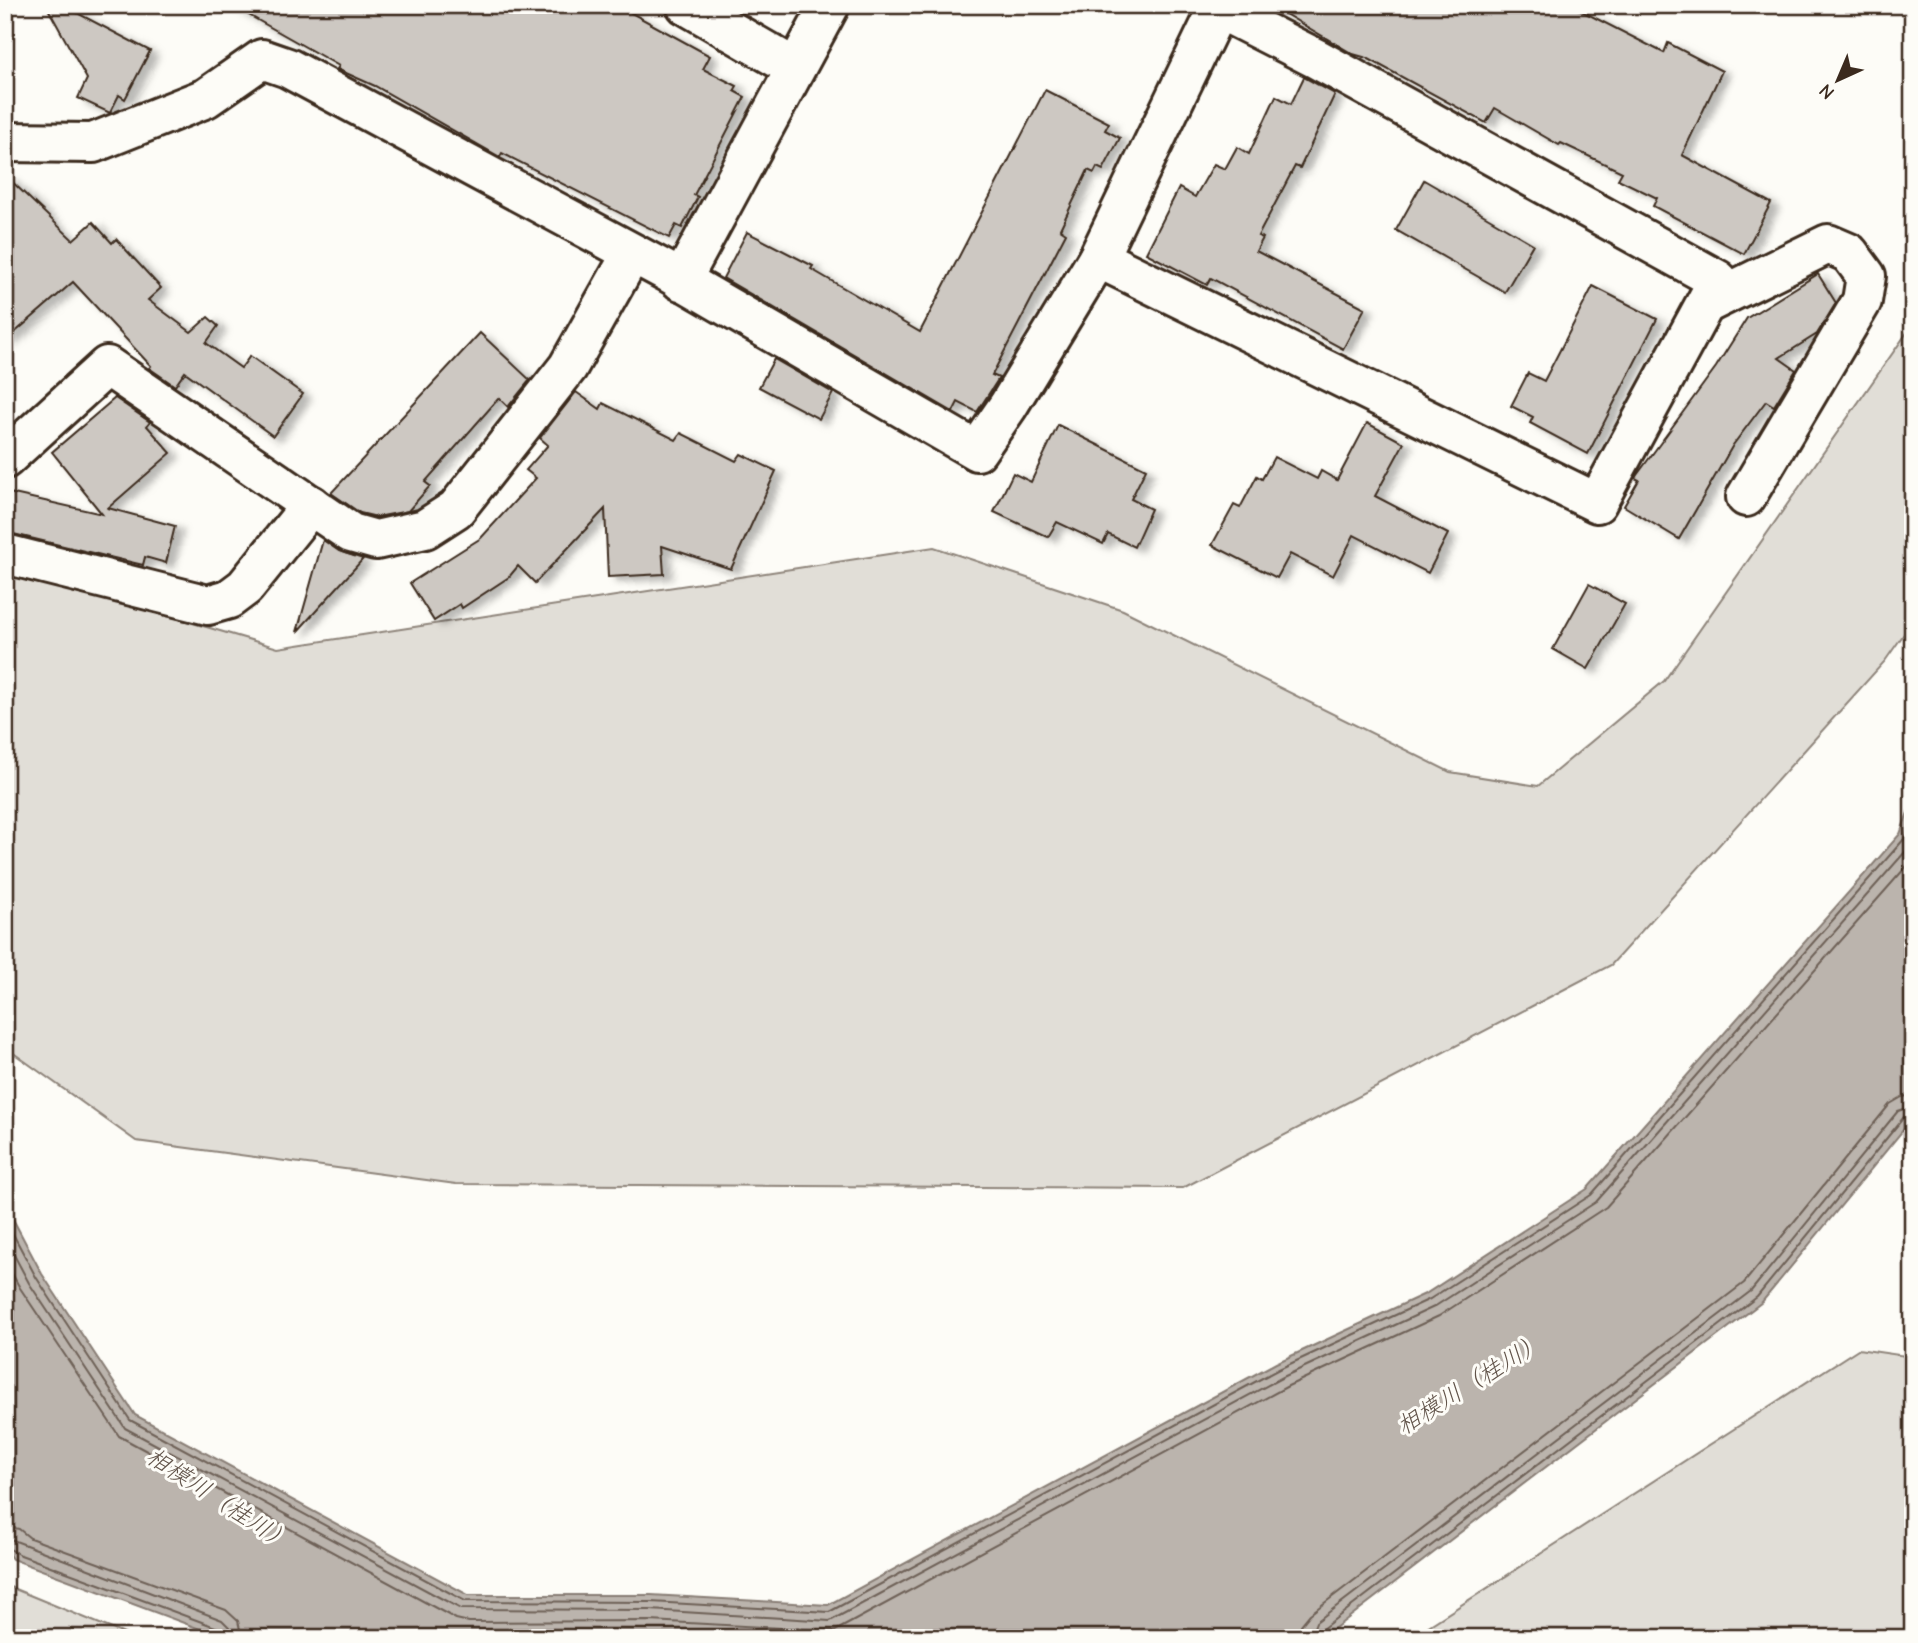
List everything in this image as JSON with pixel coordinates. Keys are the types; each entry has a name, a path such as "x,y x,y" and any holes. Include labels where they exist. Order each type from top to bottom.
{"street":[{"path":"686,5 795,68"},
{"path":"681,281 830,5"},
{"path":"5,142 93,143 205,98 262,60 288,68 681,281 977,451 1009,407 1098,258 1215,7 1317,59 1718,280 1597,503 1098,258"},
{"path":"1706,304 1828,244 1849,253 1866,276 1862,302 1746,498"},
{"path":"5,459 107,366 351,533 376,540 425,530 456,509 568,367 631,255"},
{"path":"5,554 208,605 229,599 245,587 311,505"}],"shaded area":[{"path":"1913,324 1913,621 1885,661 1611,965 1183,1188 456,1184 136,1141 5,1047 5,568 278,648 934,547 1123,610 1450,772 1538,786 1664,681"},
{"path":"1858,1349 1913,1357 1913,1638 1410,1638"},
{"path":"5,1585 134,1638 5,1638"}],"water":[{"name":"相模川（桂川）","path":"1913,799 1913,1118 1762,1302 1322,1638 224,1638 12,1559 5,1549 5,1204 42,1274 135,1415 468,1595 651,1595 828,1605 1276,1363 1427,1293 1587,1189 1900,834"}],"building":[{"path":"46,5 62,5 150,51 125,99 119,95 110,113 78,98 87,79"},
{"path":"231,5 617,5 710,56 703,69 737,86 734,91 745,97 694,195 698,197 682,228 676,225 669,238 502,153 500,157 375,86 337,69 339,66"},
{"path":"1270,5 1570,5 1664,53 1668,43 1722,71 1682,155 1771,203 1744,254 1653,206 1657,198 1618,179 1622,172 1561,143 1559,145 1495,108 1486,123 1367,58 1353,54"},
{"path":"1304,77 1335,94 1300,168 1295,166 1258,236 1263,238 1256,251 1365,308 1343,349 1211,278 1207,285 1146,253 1179,188 1195,197 1214,164 1225,169 1237,147 1249,154 1276,96 1291,104"},
{"path":"1045,90 1109,123 1105,130 1120,138 1103,170 1097,167 1094,173 1088,170 1060,229 1066,233 992,375 999,378 977,412 958,402 953,412 723,278 747,232 813,266 811,269 920,332"},
{"path":"5,175 73,240 93,222 112,243 116,239 161,288 148,300 191,332 208,317 218,326 206,343 241,368 250,356 303,394 273,436 185,372 175,386 149,368 151,366 73,282 5,341"},
{"path":"1424,180 1533,244 1505,292 1396,230"},
{"path":"1818,274 1836,303 1817,334 1779,358 1796,370 1774,406 1766,401 1733,445 1679,539 1624,506 1639,480 1635,478 1716,367 1747,318"},
{"path":"1593,286 1657,319 1588,454 1530,423 1533,417 1511,406 1528,373 1544,381"},
{"path":"480,333 530,380 508,407 499,398 425,482 430,486 408,511 377,517 360,513 331,493"},
{"path":"774,359 833,393 819,419 759,387"},
{"path":"576,392 600,409 603,403 676,440 681,433 736,461 741,454 776,471 731,569 662,546 664,574 608,577 605,509 535,583 518,566 509,577 462,608 460,604 434,621 410,583 481,538 536,478 526,470 548,445 540,438"},
{"path":"115,398 150,422 147,426 171,453 108,508 175,526 166,563 145,557 143,565 5,532 5,492 102,514 52,452"},
{"path":"1367,423 1404,443 1375,496 1448,534 1428,573 1354,535 1333,576 1290,554 1277,578 1212,545 1234,505 1240,508 1257,476 1262,479 1274,457 1317,479 1321,471 1337,480"},
{"path":"1058,425 1146,469 1131,499 1151,509 1134,547 1108,534 1103,544 1057,522 1048,537 994,512 1013,473 1031,482"},
{"path":"323,540 339,551 363,559 297,632"},
{"path":"1589,584 1625,604 1588,669 1553,649"}]}
